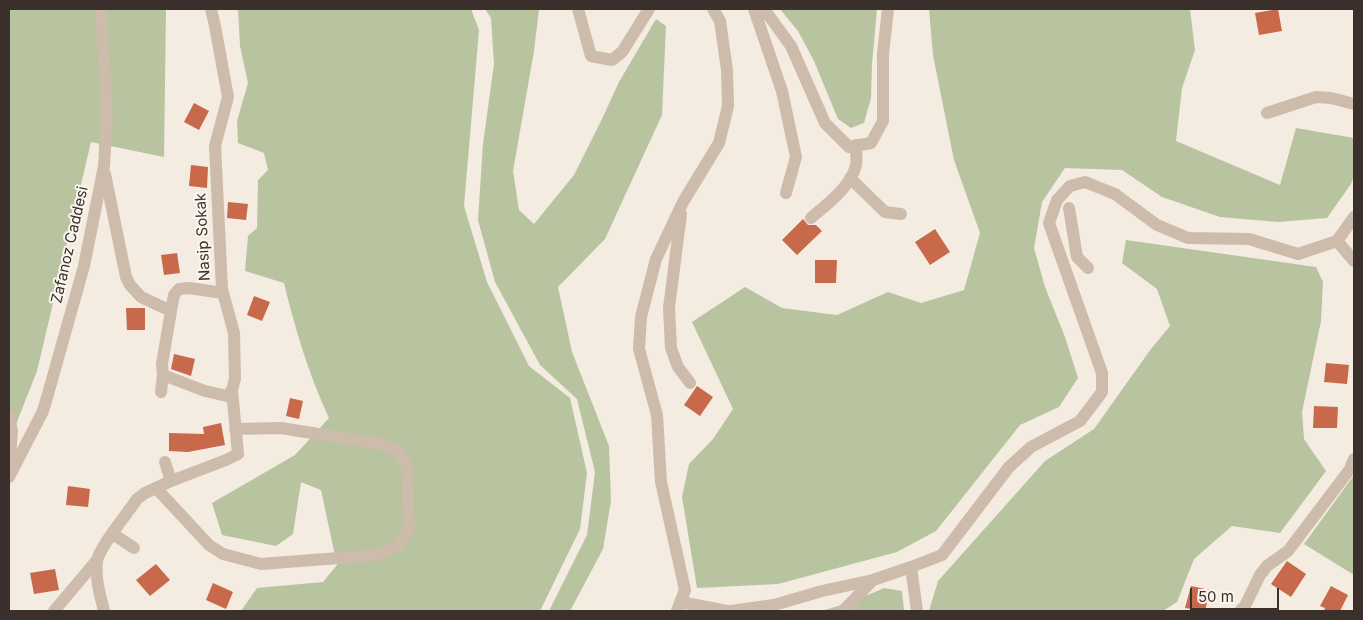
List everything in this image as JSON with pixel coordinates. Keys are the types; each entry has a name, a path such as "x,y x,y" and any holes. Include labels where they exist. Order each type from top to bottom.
{"street":[{"name":"Zafanoz Caddesi","path":"9,477 43,411 84,266 104,166 107,114 101,9"},
{"name":"Nasip Sokak","path":"171,481 238,454 232,390 235,379 234,333 223,293 215,146 228,97 216,26 210,9"},
{"path":"578,9 591,56 612,60 622,52 649,9"},
{"path":"713,9 720,21 727,70 728,106 719,143 683,202 656,259 641,317 639,349 658,415 661,482 685,590 678,607 729,611 774,605 822,591 873,580 911,568 942,555 1009,467 1031,447 1080,421 1102,392 1102,373 1049,222 1057,200 1070,186 1085,182 1115,194 1157,225 1188,238 1249,239 1298,254 1337,241 1354,218"},
{"path":"754,9 782,91 796,157 786,193"},
{"path":"764,9 791,46 825,123 849,146 871,143 883,121 883,54 888,9"},
{"path":"1267,113 1316,98 1331,98 1354,104"},
{"path":"811,218 836,195 850,178 856,165 856,145"},
{"path":"104,166 126,278 141,297 171,312"},
{"path":"850,178 886,212 901,214"},
{"path":"683,202 669,308 671,348 678,367 690,383"},
{"path":"1069,208 1076,257 1088,268"},
{"path":"1337,241 1354,261"},
{"path":"1064,266 1076,257"},
{"path":"161,392 162,364 174,295 179,289 189,288 223,293"},
{"path":"163,374 205,391 227,396 232,390"},
{"path":"9,416 12,431 9,468"},
{"path":"156,488 208,545 223,554 260,564 377,554 398,546 409,530 407,466 398,452 380,444 281,428 235,429"},
{"path":"1240,611 1245,606 1266,566 1288,551 1350,469 1354,459"},
{"path":"54,611 97,560 102,549 137,499 145,493 171,481 165,462"},
{"path":"113,534 134,548"},
{"path":"97,560 99,592 104,611"},
{"path":"911,568 917,611"},
{"path":"843,611 873,580"}],"green space":[{"path":"9,9 166,9 164,157 91,142 37,371 9,442"},
{"path":"238,9 471,9 479,30 464,206 487,282 529,366 570,398 587,473 580,529 540,611 241,611 257,588 323,582 337,565 321,490 301,482 293,534 276,546 222,535 212,503 295,455 329,418 303,352 284,283 245,271 248,236 257,228 258,180 268,170 264,153 238,143 237,121 248,83 240,46"},
{"path":"485,9 539,9 534,51 513,171 519,210 534,224 574,175 619,82 656,19 666,26 662,115 605,239 558,287 572,352 609,446 611,501 603,549 570,611 549,611 587,535 595,472 577,399 540,365 495,282 478,220 483,144 494,64 491,18"},
{"path":"780,9 877,9 871,98 864,123 851,128 838,119 814,61 798,31"},
{"path":"929,9 1190,9 1195,50 1182,88 1176,141 1280,185 1296,128 1354,138 1354,176 1351,184 1327,218 1278,222 1220,217 1162,197 1122,170 1065,168 1042,202 1034,248 1045,287 1065,337 1078,378 1059,407 1020,425 936,531 897,552 778,584 697,588 682,497 689,464 713,439 733,409 692,322 745,287 782,308 837,315 888,292 921,303 964,290 980,233 954,160 933,55"},
{"path":"1126,240 1316,267 1323,282 1321,321 1302,412 1304,439 1326,471 1280,533 1232,526 1194,559 1177,602 1163,611 929,611 938,581 1045,461 1094,429 1151,349 1170,326 1157,289 1122,263"},
{"path":"1354,475 1354,575 1304,544"},
{"path":"884,588 902,591 904,611 822,611 854,601"}],"building":[{"path":"1278,9 1282,31 1259,35 1255,13"},
{"path":"194,103 209,111 199,130 184,122"},
{"path":"191,165 208,167 207,188 189,186"},
{"path":"228,202 248,204 246,220 227,218"},
{"path":"803,219 808,225 816,225 822,231 797,255 782,240"},
{"path":"935,229 950,252 930,265 915,242"},
{"path":"177,253 180,273 164,275 161,255"},
{"path":"815,260 837,260 836,283 815,283"},
{"path":"254,296 270,302 262,321 247,315"},
{"path":"126,308 145,308 145,330 127,330"},
{"path":"174,354 195,359 191,376 171,369"},
{"path":"1326,363 1349,365 1347,384 1324,382"},
{"path":"697,386 713,397 700,416 684,405"},
{"path":"290,398 303,401 299,419 286,416"},
{"path":"1314,406 1338,407 1337,428 1313,428"},
{"path":"221,423 225,445 188,452 169,451 169,433 204,434 203,427"},
{"path":"68,486 90,489 88,507 66,505"},
{"path":"1287,561 1306,574 1291,597 1271,584"},
{"path":"156,564 170,580 150,596 136,580"},
{"path":"55,569 59,590 34,594 30,573"},
{"path":"213,583 233,592 226,609 206,600"},
{"path":"1191,586 1210,590 1205,611 1185,608"},
{"path":"1331,586 1348,595 1340,611 1324,611 1325,608 1320,606"}]}
